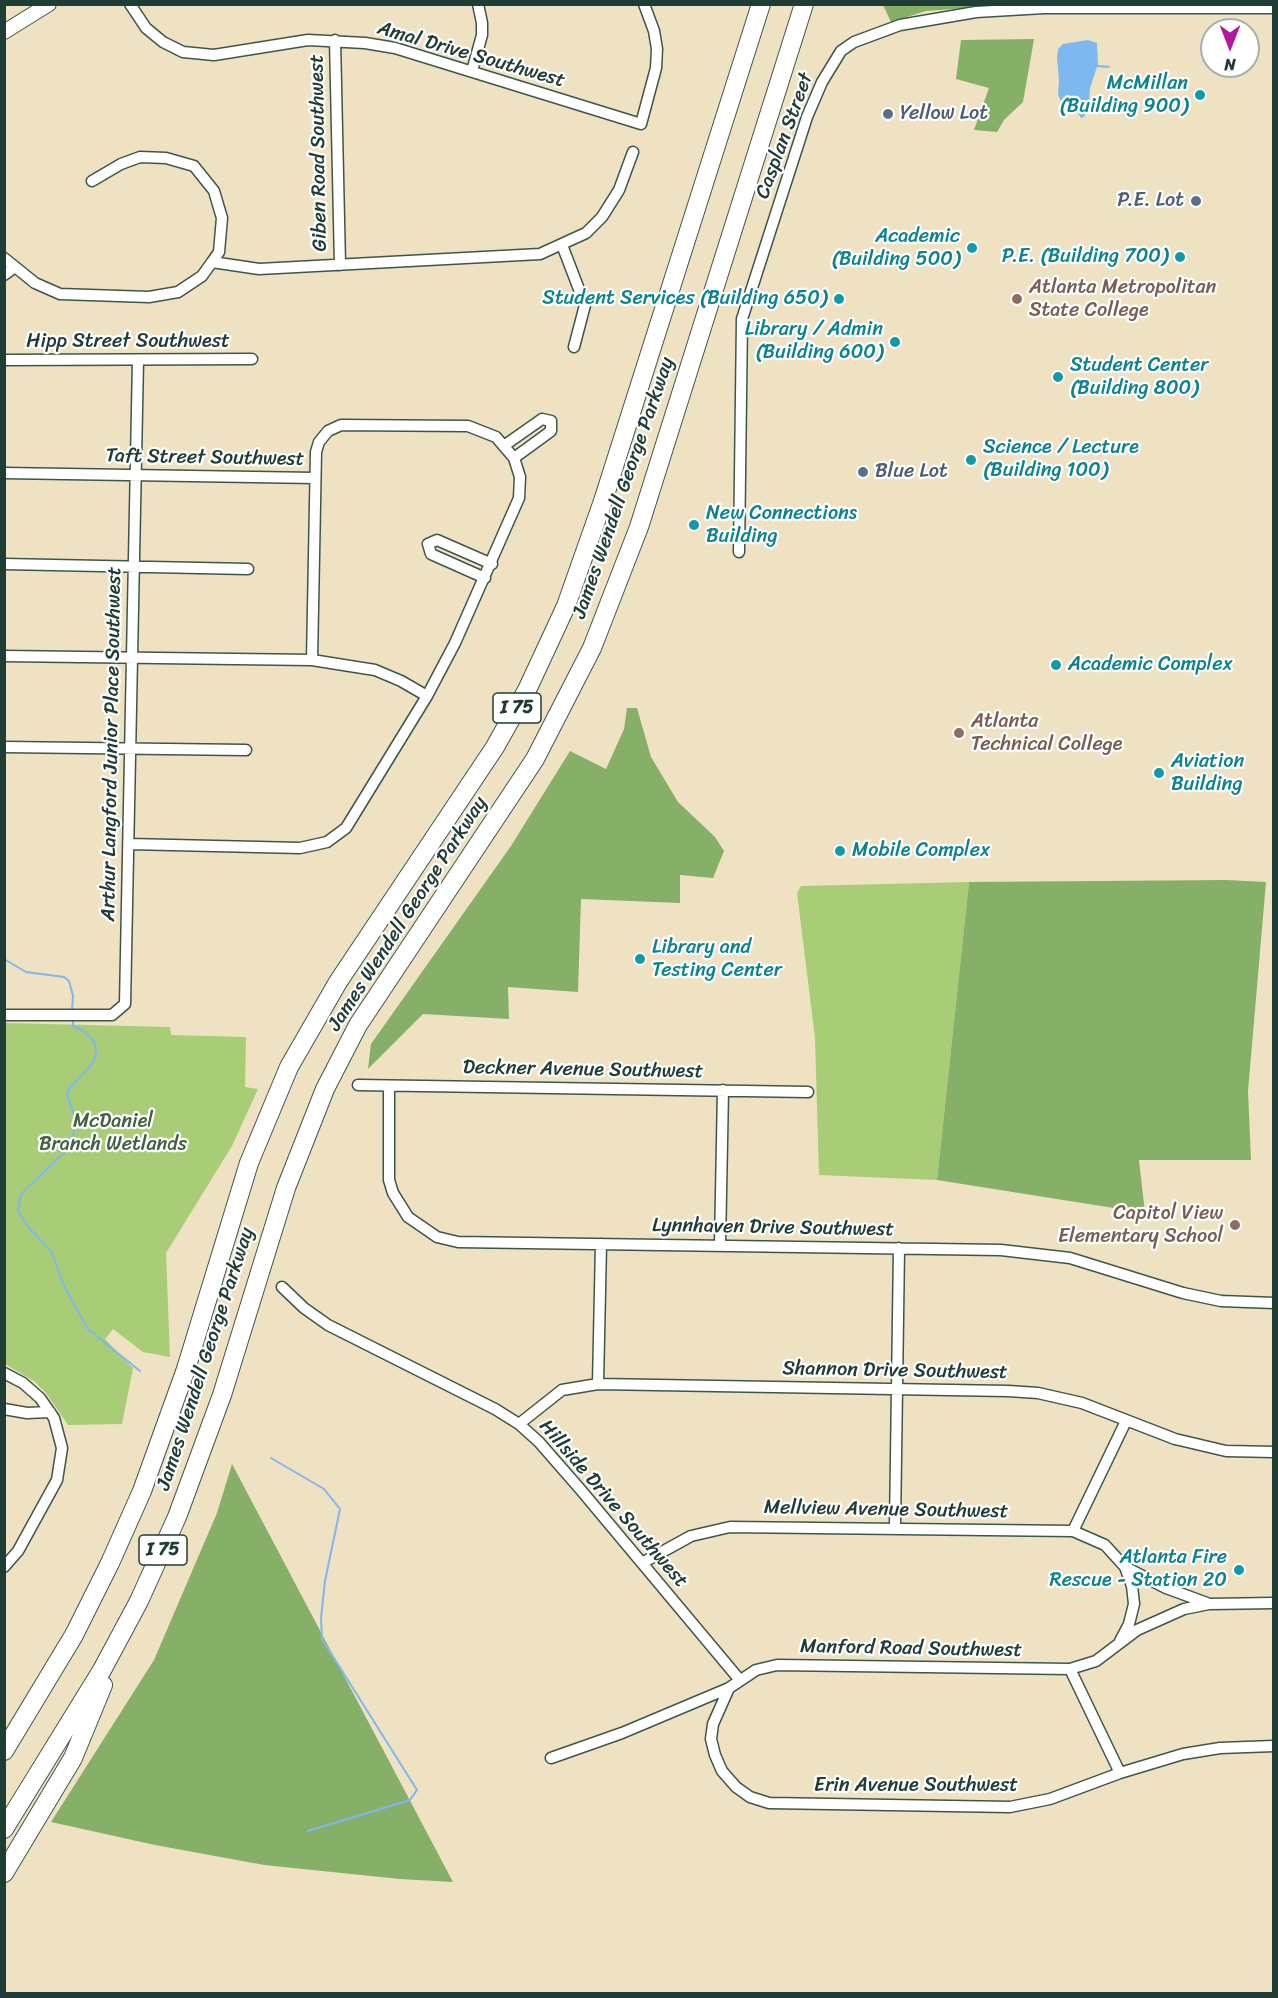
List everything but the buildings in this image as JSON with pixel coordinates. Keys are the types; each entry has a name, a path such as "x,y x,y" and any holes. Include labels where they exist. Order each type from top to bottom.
{"highway":[{"name":"James Wendell George Parkway","path":"7,1746 74,1635 110,1563 142,1491 186,1369 249,1163 289,1067 338,982 495,747 527,690 566,606 603,501 762,4"},
{"name":"James Wendell George Parkway","path":"4,1829 126,1627 164,1547 202,1454 286,1188 325,1089 365,1015 530,767 574,685 604,620 650,494 804,4"},
{"path":"4,1873 83,1737 126,1627"}],"main road":[{"path":"4,32 49,4"}],"street":[{"name":"Amal Drive Southwest","path":"130,4 146,28 163,42 198,55 213,55 281,43 335,40 395,48 641,124 656,68 657,50 654,31 644,4"},
{"path":"472,71 482,35 478,4"},
{"name":"Casplan Street","path":"739,552 742,319 807,117 822,81 841,51 854,42 882,31 948,16 1021,9 1154,6 1274,8"},
{"name":"Giben Road Southwest","path":"335,40 340,264"},
{"path":"212,262 259,269 540,254 586,233 602,217 619,190 633,152"},
{"path":"4,258 35,283 60,294 149,297 178,292 202,276 219,252 222,218 214,191 194,166 165,158 140,157 121,164 92,182"},
{"path":"562,245 585,305 574,347"},
{"path":"4,275 15,267"},
{"name":"Hipp Street Southwest","path":"4,360 252,359"},
{"name":"Arthur Langford Junior Place Southwest","path":"4,1015 64,1017 112,1015 125,1005 138,360"},
{"path":"129,844 300,848 327,842 346,828 427,696 492,564 519,498 520,477 514,458 506,446 542,419 551,421 551,431 514,458"},
{"name":"Taft Street Southwest","path":"4,473 315,478 319,442 328,431 341,426 468,426 487,432 506,446"},
{"path":"312,660 315,478"},
{"path":"485,578 431,554 428,544 437,540 492,564"},
{"path":"4,564 248,569"},
{"path":"4,656 312,660 375,670 427,696"},
{"path":"4,747 246,750"},
{"name":"Deckner Avenue Southwest","path":"358,1085 808,1092"},
{"name":"Lynnhaven Drive Southwest","path":"389,1086 389,1180 400,1206 419,1227 437,1237 458,1242 1001,1250 1060,1256 1183,1293 1221,1301 1274,1303"},
{"path":"720,1245 723,1090"},
{"path":"598,1384 601,1244"},
{"path":"895,1527 898,1248"},
{"name":"Hillside Drive Southwest","path":"282,1287 304,1308 328,1324 495,1409 519,1424 539,1442 740,1680"},
{"path":"4,1373 23,1383 40,1398 50,1412 60,1434 62,1448 57,1480 18,1551 4,1566"},
{"name":"Shannon Drive Southwest","path":"519,1424 562,1390 598,1384 897,1388 1038,1393 1082,1403 1175,1439 1226,1450 1274,1452"},
{"path":"4,1409 27,1413 50,1412"},
{"path":"1073,1531 1126,1421"},
{"name":"Mellview Avenue Southwest","path":"642,1563 691,1536 730,1527 895,1527 1073,1531 1105,1545 1125,1567 1166,1588 1209,1604"},
{"name":"Mellview Avenue Southwest","path":"1119,1644 1129,1624 1134,1604 1132,1586 1125,1567"},
{"name":"Manford Road Southwest","path":"551,1758 622,1733 729,1688 756,1670 777,1665 1070,1669 1096,1661 1159,1618 1209,1604 1274,1603"},
{"path":"1070,1669 1120,1773"},
{"name":"Erin Avenue Southwest","path":"729,1688 712,1724 711,1738 715,1755 722,1771 736,1786 750,1797 769,1803 1010,1807 1050,1799 1120,1773 1183,1754 1220,1748 1274,1746"}],"green space":[{"path":"883,5 1009,5 926,11 891,22"},
{"path":"1034,39 1023,102 1004,120 997,132 974,130 989,88 956,79 961,40"},
{"path":"627,708 637,708 651,757 678,802 715,837 724,851 713,878 680,875 680,903 581,899 578,992 508,987 509,1019 423,1014 368,1069 371,1044 511,846 570,751 606,769 624,729"},
{"path":"1227,880 1266,882 1248,1091 1251,1160 1139,1160 1145,1213 937,1180 969,882"},
{"path":"969,882 937,1180 819,1175 815,1038 797,893 801,886"},
{"name":"McDaniel Branch Wetlands","path":"5,1023 170,1027 171,1035 246,1037 245,1087 258,1089 232,1146 166,1253 170,1357 143,1352 113,1329 105,1339 133,1368 122,1424 68,1425 46,1393 34,1381 5,1364"},
{"path":"232,1464 453,1882 264,1865 155,1845 51,1822 154,1660 217,1513"}],"water":[{"path":"1088,40 1097,43 1098,65 1110,66 1109,68 1097,67 1090,88 1089,106 1084,117 1081,118 1078,113 1063,105 1058,95 1057,58 1058,49 1063,44"}],"waterway":[{"path":"4,959 26,972 64,977 69,981 73,996 72,1010"},
{"path":"73,1019 73,1026 83,1031 95,1042 96,1053 93,1063 69,1089 67,1095 75,1118 74,1132 68,1149 21,1194 18,1211 28,1227 51,1251 65,1288 88,1329 140,1371"},
{"path":"271,1458 324,1489 340,1509 325,1581 321,1618 322,1639 417,1790 410,1800 308,1831"}],"place":[{"name":"McMillan (Building 900)","path":"1200,95"},
{"name":"Yellow Lot","path":"888,114"},
{"name":"P.E. Lot","path":"1196,201"},
{"name":"Academic (Building 500)","path":"972,248"},
{"name":"P.E. (Building 700)","path":"1180,257"},
{"name":"Student Services (Building 650)","path":"839,299"},
{"name":"Atlanta Metropolitan State College","path":"1017,299"},
{"name":"Library / Admin (Building 600)","path":"895,342"},
{"name":"Student Center (Building 800)","path":"1058,377"},
{"name":"Science / Lecture (Building 100)","path":"971,460"},
{"name":"Blue Lot","path":"863,472"},
{"name":"New Connections Building","path":"694,525"},
{"name":"Academic Complex","path":"1056,665"},
{"name":"Atlanta Technical College","path":"959,733"},
{"name":"Aviation Building","path":"1159,773"},
{"name":"Mobile Complex","path":"840,851"},
{"name":"Library and Testing Center","path":"640,959"},
{"name":"Capitol View Elementary School","path":"1235,1225"},
{"name":"Atlanta Fire Rescue - Station 20","path":"1239,1570"}]}
